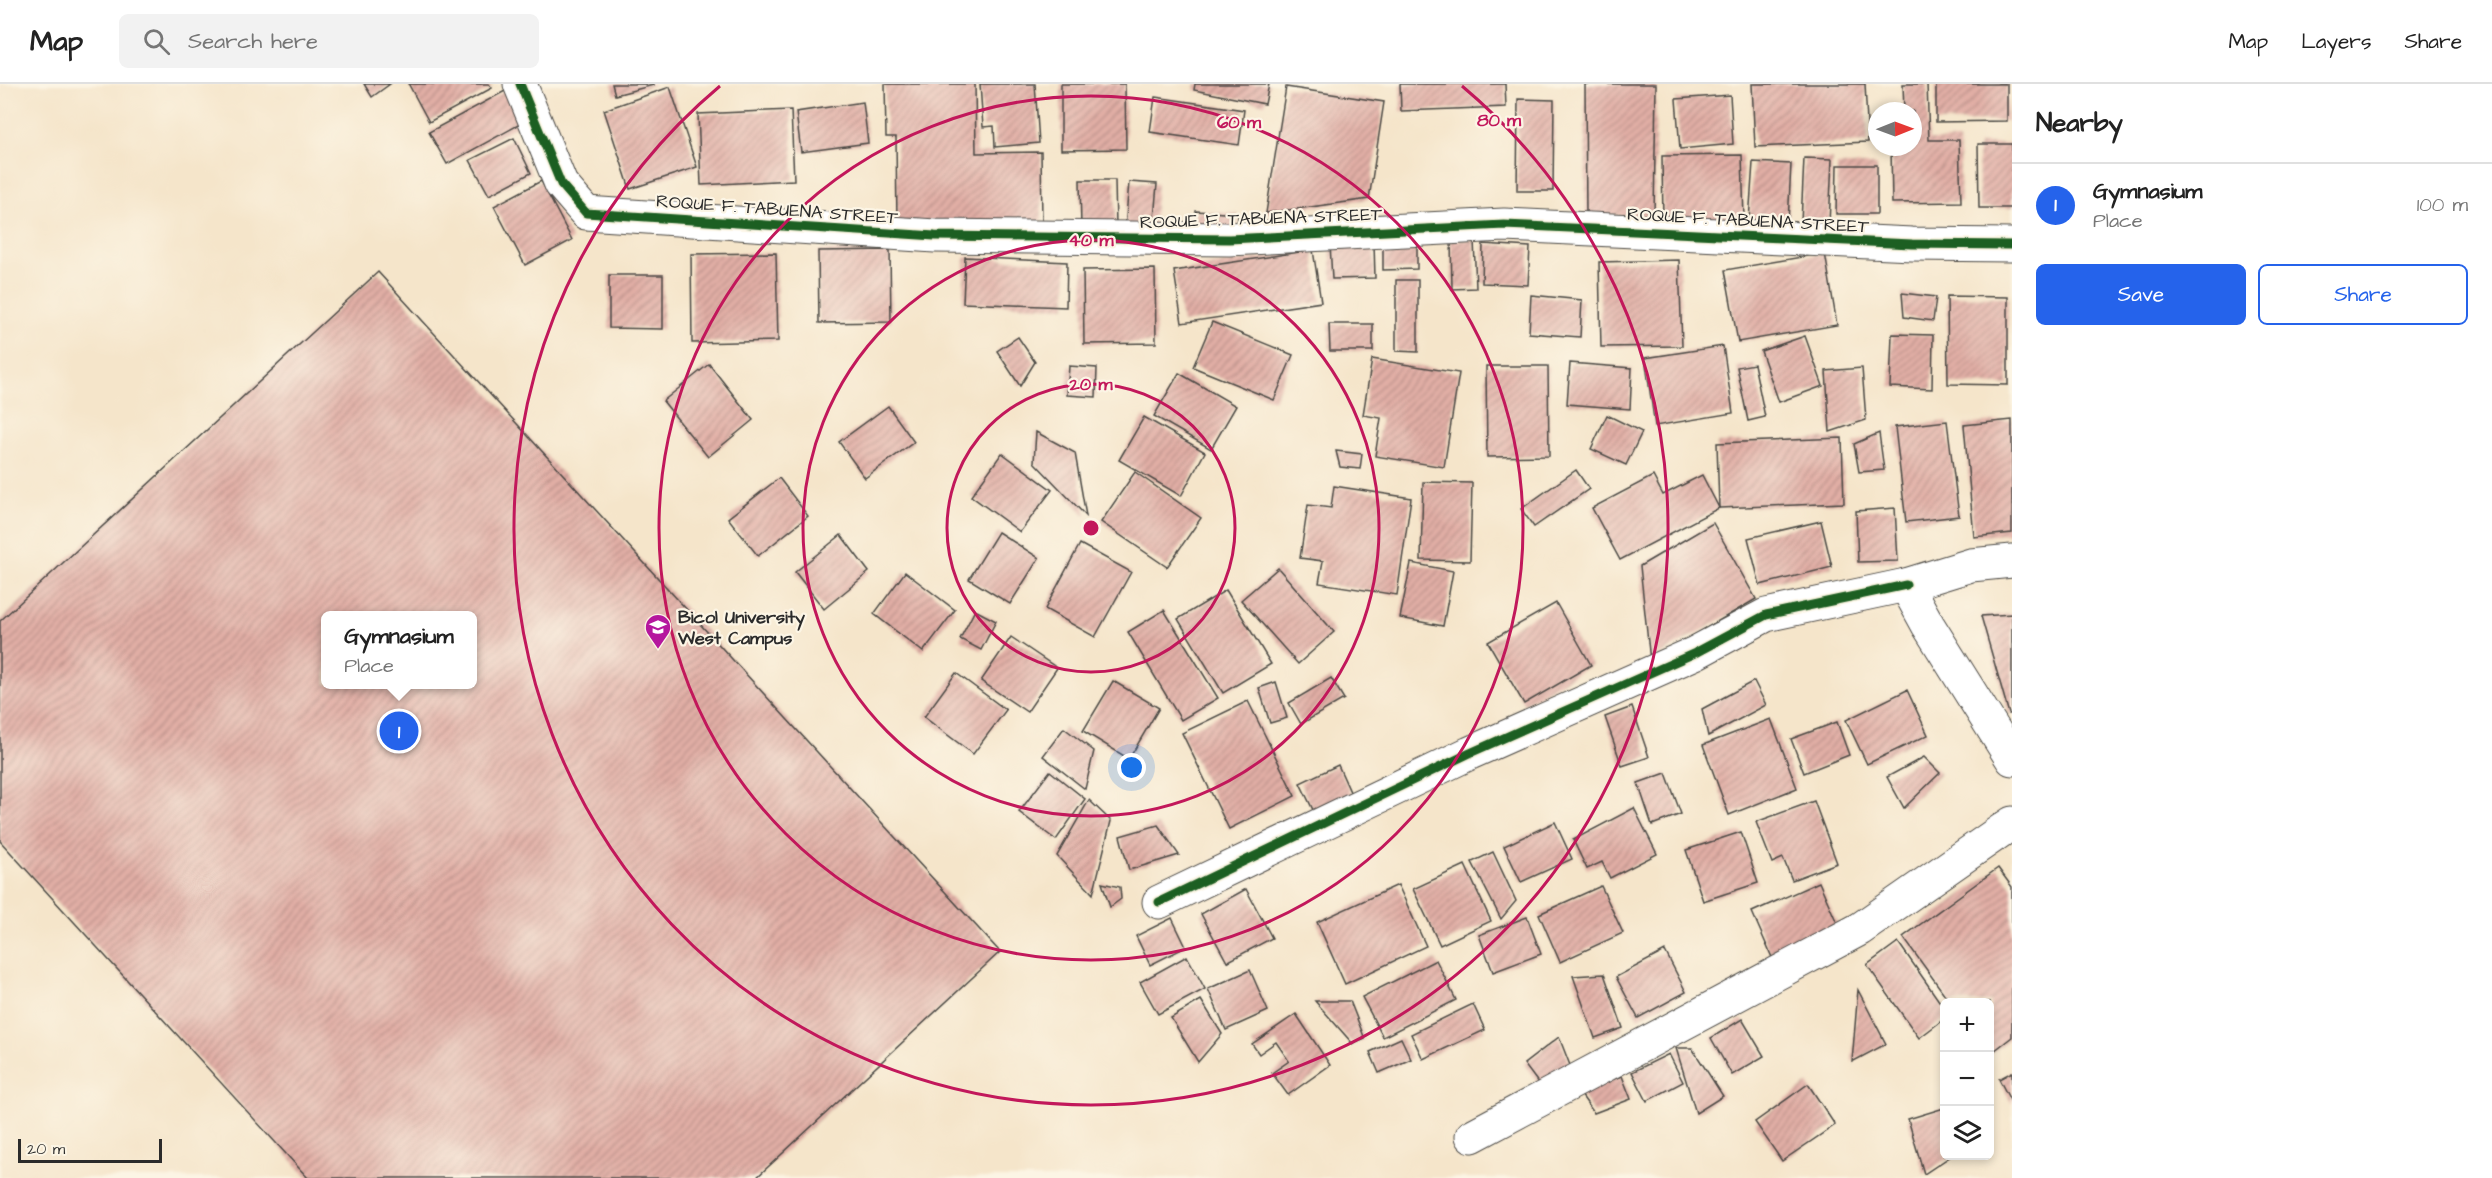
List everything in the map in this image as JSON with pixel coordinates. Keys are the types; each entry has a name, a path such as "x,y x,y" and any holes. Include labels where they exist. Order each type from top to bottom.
{"street":[{"name":"ROQUE F. TABUENA STREET","path":"520,84 561,184 586,213 935,236 1229,239 1504,225 1901,243 2012,245"},
{"path":"1159,902 1470,753 1695,653 1766,615 1906,585 1971,565 2012,561"},
{"path":"1906,585 1928,625 2012,759"},
{"path":"1472,1136 1860,929 2012,823"}],"building":[{"path":"364,84 390,84 372,97"},
{"path":"410,84 489,84 492,88 429,122"},
{"path":"612,84 654,84 654,85 615,95"},
{"path":"885,84 975,84 976,153 1041,152 1042,221 897,223 896,137 886,137"},
{"path":"980,84 1035,84 1039,143 995,147 994,126 983,127"},
{"path":"1061,84 1125,84 1126,149 1061,150"},
{"path":"1195,84 1269,84 1265,104 1194,90"},
{"path":"1400,84 1505,84 1506,107 1401,111"},
{"path":"1585,84 1656,84 1654,216 1586,215"},
{"path":"1752,84 1865,84 1868,142 1755,147"},
{"path":"1903,84 1927,84 1929,140 1959,140 1961,202 1892,203 1891,156 1922,156 1922,102 1904,102"},
{"path":"1936,84 2007,84 2007,121 1936,122"},
{"path":"670,87 697,167 630,189 604,110"},
{"path":"1286,87 1384,102 1369,199 1266,213"},
{"path":"505,91 522,123 447,164 429,132"},
{"path":"1730,95 1733,144 1680,149 1676,99"},
{"path":"1155,97 1244,110 1239,145 1150,132"},
{"path":"1518,99 1554,100 1553,191 1517,191"},
{"path":"863,102 868,143 801,152 796,112"},
{"path":"791,110 794,180 701,185 698,114"},
{"path":"514,138 531,173 489,195 470,160"},
{"path":"1978,144 2012,144 2012,208 1979,208"},
{"path":"1742,155 1744,220 1663,222 1662,156"},
{"path":"1804,158 1832,159 1829,224 1801,223"},
{"path":"1753,162 1791,164 1788,223 1749,221"},
{"path":"1837,165 1877,165 1877,214 1836,214"},
{"path":"1080,180 1115,180 1116,227 1081,228"},
{"path":"541,181 572,240 525,265 494,206"},
{"path":"1129,182 1157,184 1153,231 1125,229"},
{"path":"1196,211 1238,214 1237,235 1195,231"},
{"path":"1417,239 1417,269 1383,270 1383,240"},
{"path":"1451,240 1474,240 1476,288 1452,289"},
{"path":"1374,243 1375,278 1332,279 1330,244"},
{"path":"1483,244 1530,247 1528,285 1482,283"},
{"path":"890,250 891,322 819,323 818,251"},
{"path":"1313,250 1321,302 1182,323 1174,271"},
{"path":"776,253 778,341 692,343 691,254"},
{"path":"1825,253 1837,325 1738,342 1725,270"},
{"path":"965,257 1067,262 1066,307 963,303"},
{"path":"1679,260 1682,346 1601,347 1599,262"},
{"path":"1155,269 1156,343 1084,344 1083,270"},
{"name":"Bicol University West Campus","path":"378,272 1000,952 756,1178 308,1178 0,841 0,621"},
{"path":"609,275 663,275 663,329 609,328"},
{"path":"1396,280 1418,280 1418,352 1396,351"},
{"path":"1902,293 1936,297 1933,321 1904,317"},
{"path":"1531,295 1582,300 1580,337 1529,333"},
{"path":"1947,296 2008,297 2008,385 1948,384"},
{"path":"1212,322 1293,355 1274,400 1193,367"},
{"path":"1329,324 1373,324 1373,351 1330,351"},
{"path":"1892,334 1933,335 1932,389 1890,387"},
{"path":"1805,336 1823,386 1779,402 1761,351"},
{"path":"1018,337 1035,362 1020,386 997,351"},
{"path":"1723,346 1733,413 1655,426 1645,358"},
{"path":"1372,359 1459,373 1444,467 1375,456 1381,418 1363,415"},
{"path":"1570,363 1632,368 1630,409 1567,404"},
{"path":"709,364 753,420 708,457 663,401"},
{"path":"1754,364 1765,417 1748,421 1737,367"},
{"path":"1069,366 1097,368 1096,397 1067,395"},
{"path":"1486,366 1548,366 1549,456 1487,457"},
{"path":"1862,368 1866,420 1830,432 1826,371"},
{"path":"1179,373 1236,406 1211,449 1154,416"},
{"path":"888,406 914,442 865,478 839,442"},
{"path":"1607,415 1642,432 1626,465 1591,449"},
{"path":"1144,417 1205,452 1181,496 1119,460"},
{"path":"2012,420 2012,533 1974,537 1964,425"},
{"path":"1947,421 1959,516 1906,522 1895,427"},
{"path":"1036,432 1075,453 1086,516 1034,462"},
{"path":"1879,433 1884,470 1859,472 1854,444"},
{"path":"1842,438 1844,503 1719,508 1717,443"},
{"path":"1336,451 1362,454 1360,469 1340,467"},
{"path":"1002,453 1052,490 1020,532 971,496"},
{"path":"1576,470 1589,489 1534,527 1521,509"},
{"path":"1135,472 1201,518 1167,567 1101,522"},
{"path":"1702,475 1719,508 1620,560 1592,508 1653,476 1663,495"},
{"path":"779,478 808,516 758,556 728,518"},
{"path":"1423,482 1472,483 1470,561 1421,560"},
{"path":"1334,486 1411,498 1397,595 1319,583 1323,561 1300,558 1308,505 1331,508"},
{"path":"1895,508 1898,561 1858,562 1856,511"},
{"path":"1821,521 1832,567 1760,585 1748,538"},
{"path":"1713,523 1756,599 1650,661 1640,566"},
{"path":"998,532 1039,558 1010,604 969,579"},
{"path":"841,535 869,572 824,609 795,572"},
{"path":"1080,544 1131,572 1095,637 1045,609"},
{"path":"1411,563 1453,571 1443,626 1400,618"},
{"path":"1278,568 1334,632 1298,664 1241,600"},
{"path":"905,572 955,610 923,652 874,614"},
{"path":"1226,590 1271,664 1223,693 1178,619"},
{"path":"1556,603 1591,665 1524,704 1488,642"},
{"path":"975,610 996,621 981,650 960,639"},
{"path":"1164,610 1218,698 1181,720 1128,632"},
{"path":"2012,614 2012,714 2009,714 1981,616"},
{"path":"1011,637 1057,668 1027,712 981,681"},
{"path":"956,673 1006,710 973,754 924,717"},
{"path":"1331,678 1344,699 1301,724 1289,703"},
{"path":"1113,681 1159,708 1129,759 1083,731"},
{"path":"1754,681 1766,705 1708,736 1702,709"},
{"path":"1276,682 1287,718 1270,723 1259,688"},
{"path":"1907,690 1928,735 1867,764 1846,720"},
{"path":"1248,701 1295,796 1229,829 1182,733"},
{"path":"1632,707 1649,757 1622,766 1605,717"},
{"path":"1771,719 1797,788 1729,815 1703,745"},
{"path":"1837,722 1849,755 1804,773 1791,739"},
{"path":"1064,728 1094,751 1085,789 1043,756"},
{"path":"1924,757 1940,773 1904,808 1887,777"},
{"path":"1338,765 1355,803 1318,820 1300,783"},
{"path":"1050,771 1085,799 1056,840 1019,812"},
{"path":"1666,773 1681,814 1652,825 1638,783"},
{"path":"1089,800 1111,821 1093,894 1057,856"},
{"path":"1814,801 1837,863 1792,880 1783,858 1772,863 1756,822"},
{"path":"1634,808 1657,854 1610,878 1602,862 1587,869 1573,840"},
{"path":"1555,822 1572,859 1521,882 1504,846"},
{"path":"1158,825 1179,855 1129,870 1120,836"},
{"path":"1741,832 1758,883 1703,901 1686,850"},
{"path":"1493,852 1516,901 1501,919 1472,862"},
{"path":"1465,865 1491,921 1440,945 1413,889"},
{"path":"1998,868 2012,887 2012,1037 1994,1051 1994,998 1947,998 1903,937"},
{"path":"1819,882 1841,932 1774,962 1752,912"},
{"path":"1102,883 1120,887 1121,899 1110,907"},
{"path":"1398,885 1426,946 1345,984 1317,922"},
{"path":"1601,886 1623,933 1560,962 1539,914"},
{"path":"1246,889 1272,938 1227,962 1201,914"},
{"path":"1527,917 1541,954 1493,972 1479,935"},
{"path":"1172,918 1186,947 1150,965 1136,936"},
{"path":"1898,942 1940,1002 1940,1022 1919,1038 1867,965"},
{"path":"1665,951 1686,992 1638,1018 1616,977"},
{"path":"1187,956 1205,989 1158,1014 1140,982"},
{"path":"1436,960 1456,1000 1383,1037 1362,997"},
{"path":"1250,970 1268,1011 1226,1030 1208,989"},
{"path":"1604,974 1623,1028 1595,1038 1573,976"},
{"path":"1858,990 1886,1044 1852,1062"},
{"path":"1201,1000 1222,1034 1198,1062 1171,1018"},
{"path":"1315,1001 1350,1001 1365,1039 1353,1044"},
{"path":"1473,1004 1485,1030 1423,1059 1411,1034"},
{"path":"1296,1014 1330,1065 1288,1095 1272,1073 1289,1061 1276,1042 1259,1054 1252,1044"},
{"path":"1742,1019 1764,1056 1732,1075 1711,1038"},
{"path":"1559,1037 1573,1073 1539,1084 1524,1064"},
{"path":"1401,1038 1411,1059 1379,1073 1370,1052"},
{"path":"1676,1048 1692,1048 1723,1096 1696,1113"},
{"path":"1669,1054 1683,1082 1647,1101 1632,1072"},
{"path":"2012,1072 2012,1104 1999,1079"},
{"path":"1622,1076 1631,1099 1594,1113 1579,1092"},
{"path":"1808,1084 1835,1125 1782,1161 1755,1122"},
{"path":"1940,1109 1940,1160 1945,1160 1924,1174 1908,1119"}],"cycle path":[{"path":"520,84 561,184 586,213 935,236 1229,239 1504,225 1912,244 2012,245"},
{"path":"1159,902 1470,753 1695,653 1766,615 1906,585"}],"place":[{"name":"Bicol University West Campus","path":"658,650"},
{"name":"Gymnasium","path":"399,731"}]}
